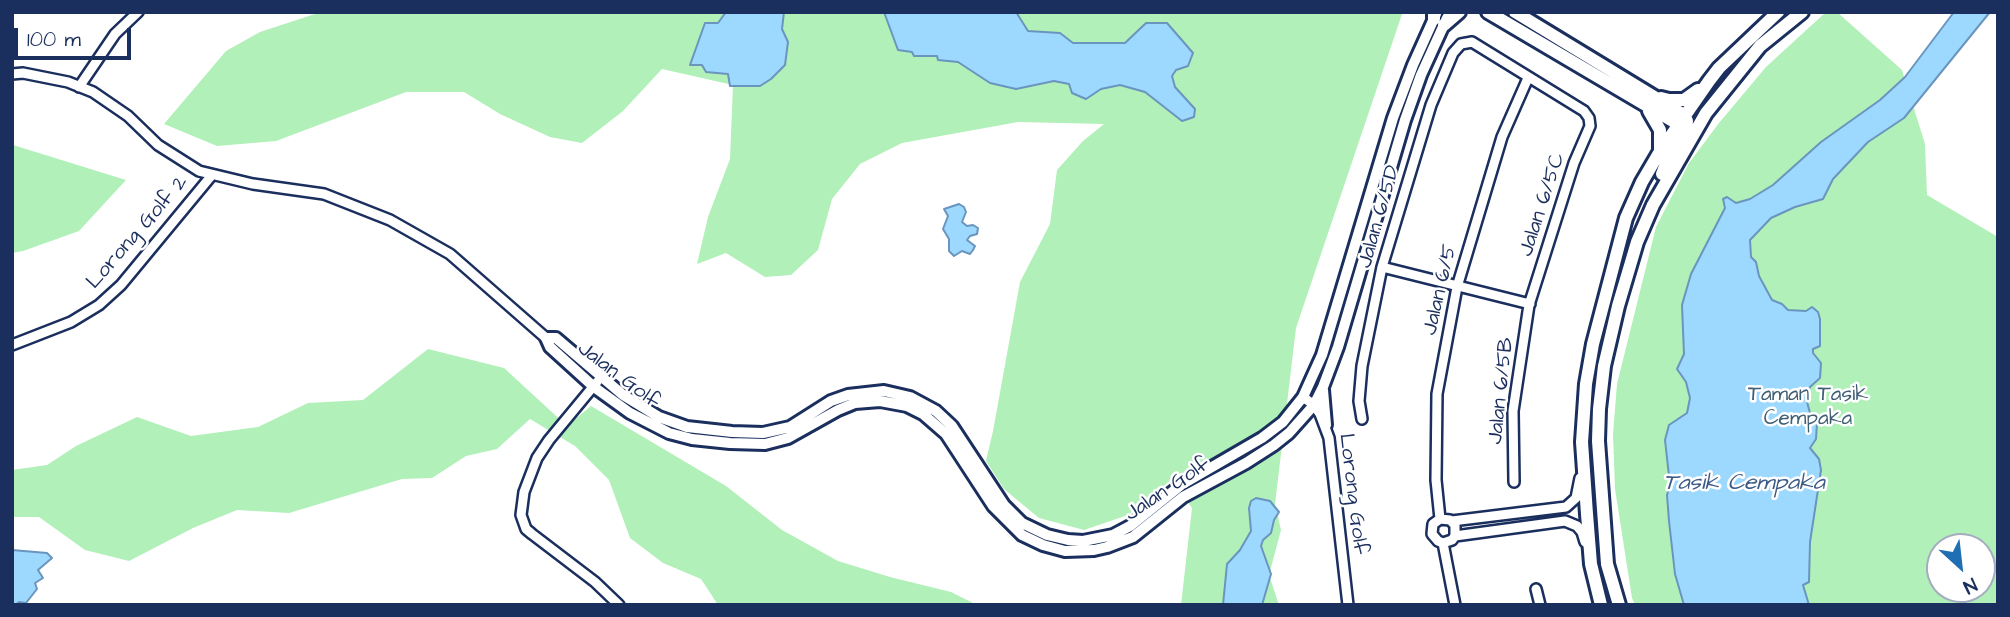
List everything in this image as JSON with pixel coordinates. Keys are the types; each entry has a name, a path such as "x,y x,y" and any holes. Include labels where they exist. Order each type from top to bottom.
{"main road":[{"path":"1437,17 1458,12"},
{"path":"1515,12 1647,100 1660,130 1659,153"},
{"path":"1601,605 1591,564 1582,442 1586,384 1593,344 1626,218 1659,153 1719,68 1777,13 1782,17 1791,12"},
{"path":"1619,605 1607,564 1598,441 1604,366 1637,242 1683,121 1722,80 1802,12"},
{"path":"1491,13 1537,25"},
{"path":"1491,13 1683,121"},
{"path":"1653,205 1706,113 1760,46"},
{"path":"1647,100 1680,101 1709,81"}],"street":[{"path":"79,87 115,34 138,12"},
{"name":"Jalan Golf","path":"656,422 741,433 763,433 790,427 831,401 848,395 884,391 902,394 936,411 952,426 1004,505 1022,523 1047,535 1068,540 1083,541 1113,535 1130,526 1181,485 1244,451 1271,432 1303,397 1322,355 1393,118 1413,65 1437,17 1450,12"},
{"name":"Jalan Golf","path":"12,74 23,73 79,87 111,104 177,158 212,175 324,194 390,220 450,254 546,338 550,347 597,382 630,413 692,439 765,444 798,433 847,406 870,401 898,403 923,414 946,434 993,506 1022,535 1043,545 1065,551 1079,551 1107,547 1133,537 1183,497 1265,452 1299,423 1314,405 1338,347 1437,17"},
{"name":"Jalan 6/5D","path":"1362,419 1359,401 1362,366 1382,267 1431,105 1453,53 1461,44 1472,42 1528,78"},
{"name":"Jalan 6/5C","path":"1528,78 1584,111 1589,118 1588,135 1574,163 1530,304"},
{"name":"Jalan 6/5","path":"1440,519 1436,481 1437,394 1457,287 1502,137 1528,78"},
{"path":"1393,118 1405,120"},
{"name":"Lorong Golf 2","path":"12,345 71,322 99,305 121,285 212,175"},
{"path":"1382,267 1530,304"},
{"name":"Jalan 6/5B","path":"1514,482 1513,411 1530,304"},
{"path":"597,382 537,458 524,492 521,515 526,528 595,582 619,605"},
{"path":"1323,387 1326,428"},
{"name":"Lorong Golf","path":"1303,397 1314,405 1326,428 1335,469 1348,605"},
{"path":"1299,423 1317,422 1326,428"},
{"path":"1582,442 1579,492 1566,507 1452,521 1440,519 1433,524 1432,531 1434,539 1443,543 1455,536 1572,522 1582,532 1591,564"},
{"path":"1452,521 1455,525 1455,536"},
{"path":"1443,543 1455,605"},
{"path":"1536,589 1540,605"}],"green space":[{"path":"321,12 1400,12 1402,14 1296,328 1275,504 1281,530 1269,575 1279,605 1181,605 1192,508 1172,479 1128,515 1084,530 1039,518 1004,489 986,461 1020,282 1050,224 1057,170 1083,141 1104,124 1018,122 902,143 860,164 832,199 818,250 791,275 765,277 726,253 697,264 708,217 730,159 733,85 662,69 623,111 582,143 550,137 500,114 464,92 406,92 276,141 217,146 164,124 226,51 260,32"},
{"name":"Taman Tasik Cempaka","path":"1826,12 1837,12 1902,70 1925,144 1927,195 1998,237 1998,605 1635,605 1615,489 1613,434 1617,384 1656,227 1689,163 1766,67"},
{"path":"12,145 126,180 79,231 12,253"},
{"path":"428,349 504,368 567,426 591,406 726,486 782,530 838,561 951,592 977,605 718,605 701,579 663,563 630,538 609,480 575,446 530,419 497,449 466,456 432,478 402,479 289,513 237,510 193,528 129,561 85,550 39,517 12,517 12,470 47,465 76,446 137,417 191,436 258,427 308,403 363,400"}],"water":[{"path":"726,12 784,12 782,29 788,42 785,65 760,86 730,86 728,74 706,72 702,65 690,65 705,23 718,23"},
{"path":"884,12 1016,12 1028,31 1060,33 1073,43 1125,43 1146,23 1167,23 1193,53 1188,66 1176,70 1172,76 1175,87 1195,109 1194,117 1182,121 1145,92 1120,85 1101,89 1086,99 1072,93 1069,84 1054,81 1016,89 990,83 958,62 938,60 937,56 914,56 912,52 898,50"},
{"name":"Tasik Cempaka","path":"1954,12 1990,12 1904,118 1868,142 1833,179 1823,199 1771,218 1750,240 1751,257 1756,262 1759,276 1772,300 1788,310 1806,311 1812,307 1818,312 1820,319 1820,346 1813,349 1813,353 1821,363 1820,378 1810,387 1806,398 1810,413 1817,423 1816,439 1810,448 1819,459 1821,470 1810,542 1809,582 1803,585 1809,605 1684,605 1675,574 1665,440 1669,425 1687,413 1690,398 1686,382 1677,369 1684,354 1682,305 1691,274 1725,208 1723,199 1727,197 1736,203 1750,199 1773,185 1821,142 1880,100 1905,77"},
{"path":"959,204 966,212 962,222 978,228 977,234 967,240 975,246 970,254 962,251 954,256 949,251 949,239 943,229 948,216 944,209"},
{"path":"1256,498 1270,501 1279,512 1271,533 1261,546 1271,574 1262,605 1223,605 1227,564 1240,550 1251,531 1249,508 1251,501"},
{"path":"12,550 47,553 52,558 38,570 43,578 35,583 37,589 26,603 19,602 15,605 12,605"}]}
